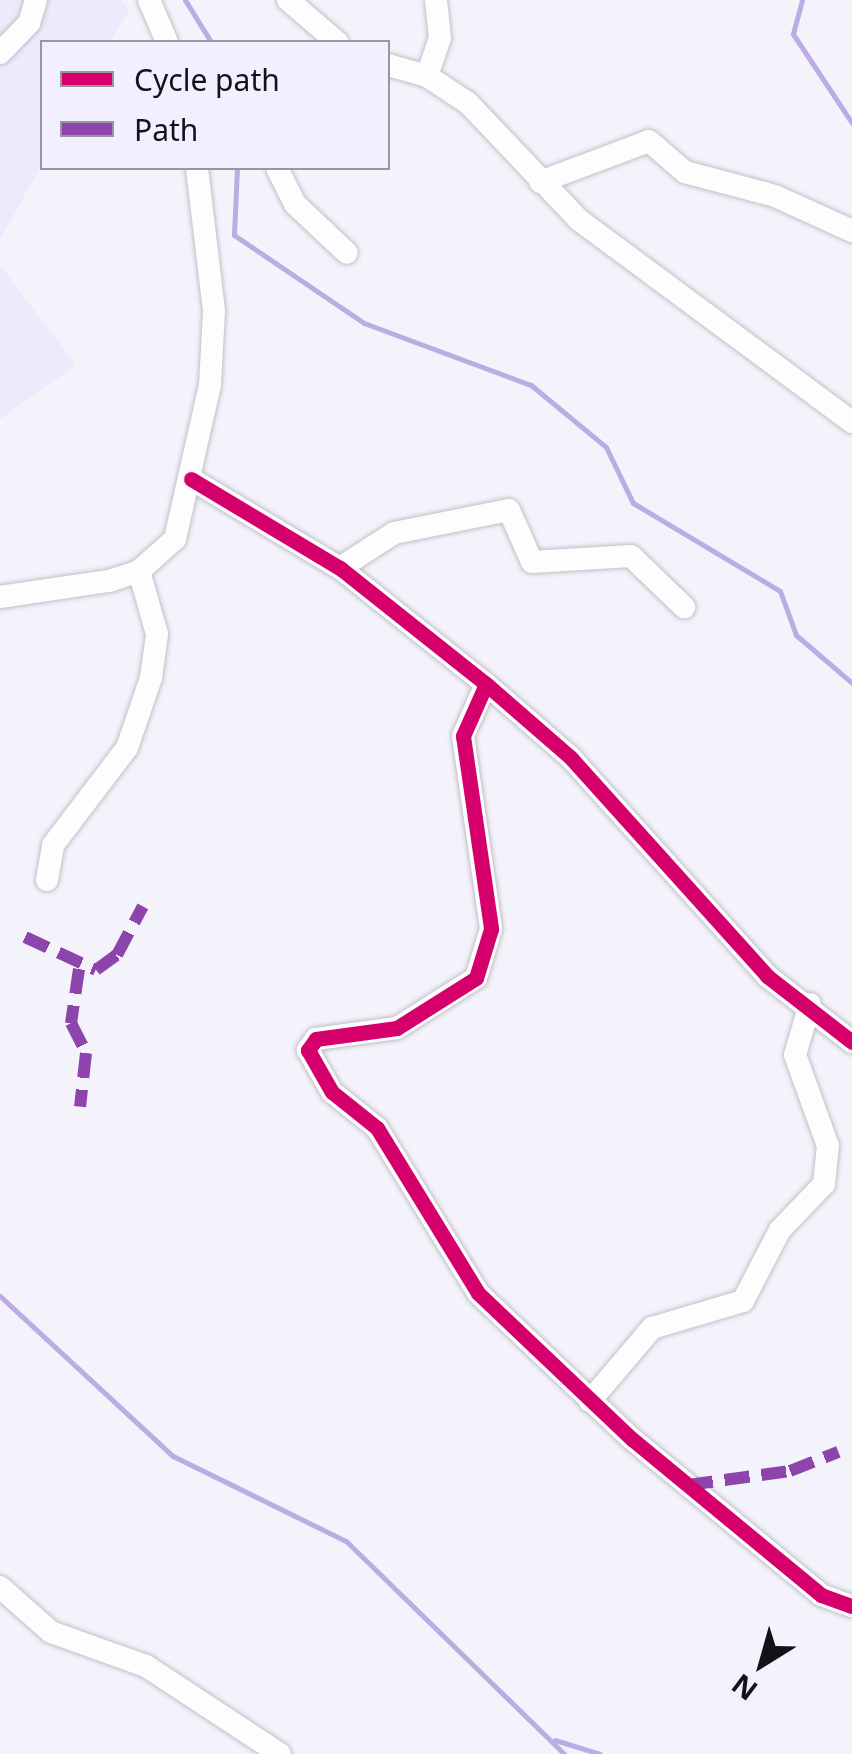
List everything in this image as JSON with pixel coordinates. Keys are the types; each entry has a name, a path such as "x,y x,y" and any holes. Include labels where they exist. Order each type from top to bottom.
{"street":[{"path":"0,53 29,23 36,0"},
{"path":"149,0 165,40"},
{"path":"428,76 440,38 436,0"},
{"path":"296,3 335,40"},
{"path":"390,66 428,76 468,104 540,182 613,248 852,422"},
{"path":"540,182 648,141 685,172 775,196 852,232"},
{"path":"0,598 139,571 176,539 191,480 214,311 197,170"},
{"path":"278,170 295,204 347,253"},
{"path":"191,480 340,568 486,684 571,758 768,976 810,1004 852,1042"},
{"path":"340,568 394,534 508,510 532,562 631,556 684,607"},
{"path":"47,880 54,845 127,748 151,678 157,634 139,571"},
{"path":"486,684 463,736 491,929 476,978 396,1028 316,1039 308,1050 332,1092 377,1128 478,1293 590,1400 821,1595 852,1606"},
{"path":"590,1400 652,1328 744,1301 780,1230 824,1184 828,1146 795,1056 810,1004"},
{"path":"0,1586 50,1632 146,1666 280,1754"}],"shaded area":[{"path":"0,0 121,0 129,10 111,40 40,40 40,168 0,240"},
{"path":"0,265 76,365 0,419"}],"waterway":[{"path":"185,0 210,40"},
{"path":"802,0 793,34 852,123"},
{"path":"237,170 234,235 364,323 531,385 606,447 633,503 780,591 796,635 852,683"},
{"path":"0,1296 173,1456 346,1541 564,1754"},
{"path":"555,1740 600,1754"}],"marked path":[{"path":"25,937 96,970 117,955 143,906"},
{"path":"79,969 71,1023 86,1053 80,1107"},
{"path":"688,1485 790,1471 838,1452"}],"cycle path":[{"path":"191,479 340,568 486,684 571,758 767,976 852,1042"},
{"path":"486,684 463,736 491,929 476,978 397,1028 316,1039 308,1050 332,1092 377,1128 478,1293 632,1439 821,1595 852,1606"}]}
